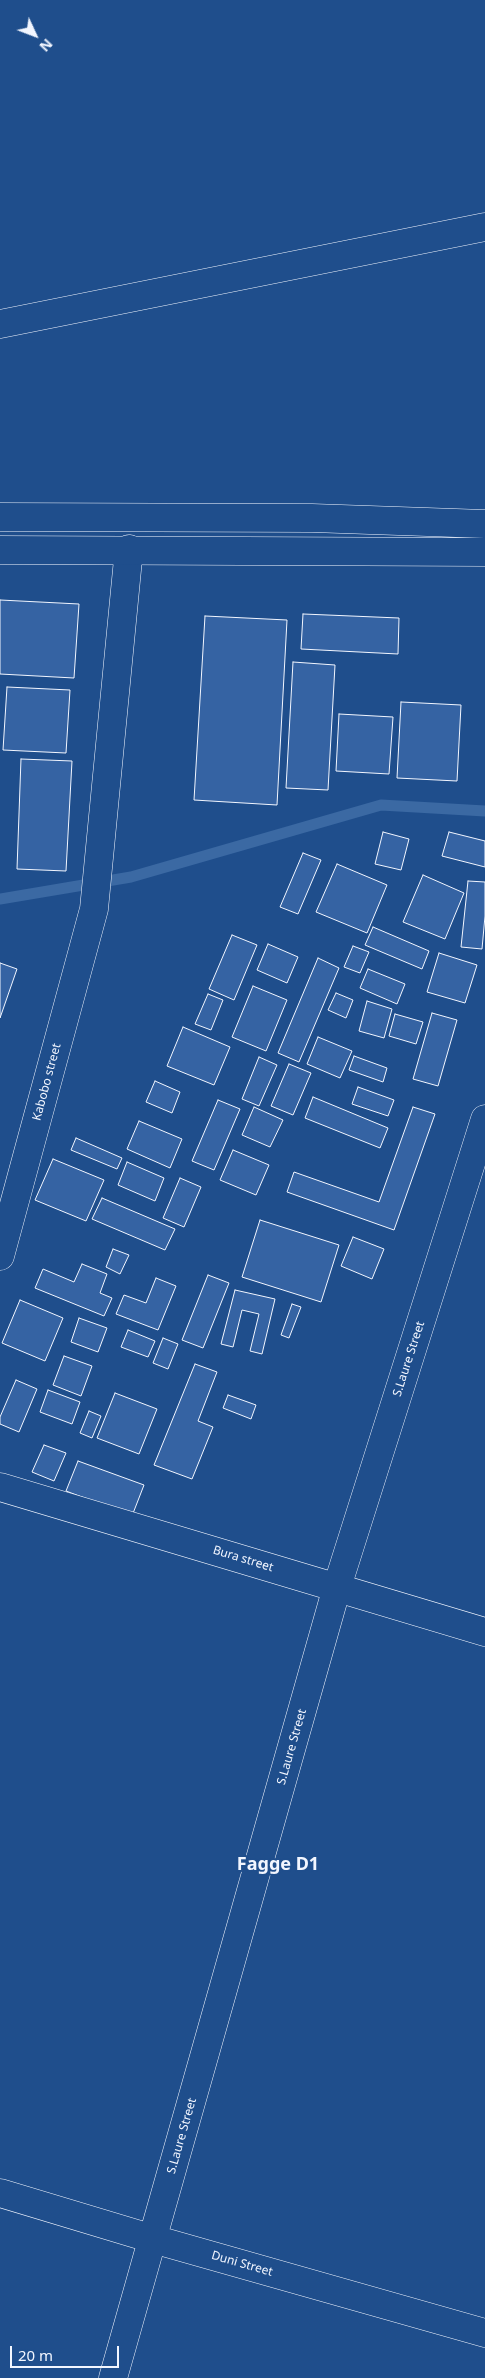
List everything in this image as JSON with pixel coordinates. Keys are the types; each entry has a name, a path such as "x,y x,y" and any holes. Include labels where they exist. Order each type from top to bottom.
{"street":[{"path":"0,324 485,227"},
{"path":"0,517 312,518 485,524"},
{"path":"0,550 485,552"},
{"name":"Kabobo street","path":"0,1256 94,909 129,550"},
{"name":"S.Laure Street","path":"113,2378 337,1587 485,1119"},
{"name":"Bura street","path":"0,1487 485,1632"},
{"name":"Duni Street","path":"0,2192 153,2239 485,2333"}],"building":[{"path":"0,600 79,604 74,678 0,674"},
{"path":"303,614 399,618 398,654 301,649"},
{"path":"205,616 287,620 277,805 194,800"},
{"path":"293,662 335,665 328,790 286,788"},
{"path":"7,687 70,690 66,753 3,750"},
{"path":"401,702 461,705 457,781 397,778"},
{"path":"339,714 393,717 389,774 336,771"},
{"path":"21,759 72,761 66,871 17,869"},
{"path":"383,832 409,839 401,870 375,864"},
{"path":"449,832 485,841 485,867 442,856"},
{"path":"303,853 321,860 298,914 280,907"},
{"path":"337,864 387,885 367,933 316,912"},
{"path":"423,875 464,893 445,939 403,922"},
{"path":"468,881 485,882 485,916 482,949 461,947"},
{"path":"373,927 429,951 422,969 365,945"},
{"path":"232,935 257,945 234,1000 209,989"},
{"path":"268,944 298,957 287,983 257,970"},
{"path":"353,946 369,952 360,973 344,967"},
{"path":"439,953 477,965 465,1003 427,992"},
{"path":"318,958 339,968 299,1062 278,1053"},
{"path":"0,963 17,969 0,1018"},
{"path":"368,969 405,984 397,1004 360,988"},
{"path":"253,986 287,1000 266,1051 232,1037"},
{"path":"336,993 353,1000 346,1018 328,1010"},
{"path":"208,994 223,1000 211,1030 195,1024"},
{"path":"367,1001 392,1009 384,1038 359,1031"},
{"path":"432,1013 457,1020 438,1086 413,1079"},
{"path":"395,1014 423,1022 416,1044 389,1036"},
{"path":"183,1027 230,1047 214,1085 167,1066"},
{"path":"318,1037 352,1051 340,1078 307,1064"},
{"path":"354,1056 387,1068 383,1082 349,1070"},
{"path":"259,1057 277,1065 259,1106 242,1099"},
{"path":"289,1064 311,1073 293,1115 271,1106"},
{"path":"155,1081 180,1092 172,1113 146,1102"},
{"path":"358,1087 394,1100 388,1116 352,1104"},
{"path":"313,1097 388,1128 380,1148 305,1118"},
{"path":"218,1100 240,1109 214,1170 192,1161"},
{"path":"254,1107 283,1120 270,1147 242,1135"},
{"path":"413,1107 435,1114 394,1230 287,1192 294,1172 379,1202"},
{"path":"139,1121 182,1139 170,1168 127,1149"},
{"path":"76,1138 122,1158 117,1169 71,1150"},
{"path":"233,1150 269,1165 256,1195 220,1180"},
{"path":"53,1159 104,1180 86,1221 35,1200"},
{"path":"127,1162 164,1178 155,1201 118,1185"},
{"path":"180,1178 201,1187 184,1227 163,1218"},
{"path":"102,1198 175,1229 165,1250 92,1219"},
{"path":"260,1220 339,1245 321,1302 242,1277"},
{"path":"353,1237 384,1249 372,1279 341,1266"},
{"path":"113,1249 129,1255 120,1274 106,1267"},
{"path":"82,1264 107,1274 100,1293 112,1298 104,1316 35,1288 43,1269 74,1282"},
{"path":"208,1275 229,1283 203,1348 182,1340"},
{"path":"156,1278 176,1286 158,1330 116,1314 124,1295 146,1303"},
{"path":"235,1290 275,1299 262,1354 250,1351 259,1314 242,1310 233,1347 221,1344"},
{"path":"20,1300 63,1318 45,1361 2,1343"},
{"path":"292,1304 301,1307 289,1338 281,1335"},
{"path":"79,1318 107,1328 98,1352 71,1342"},
{"path":"128,1330 155,1341 148,1357 121,1347"},
{"path":"163,1338 178,1344 168,1369 153,1363"},
{"path":"64,1356 92,1366 81,1396 53,1385"},
{"path":"195,1364 217,1372 198,1421 213,1427 192,1479 154,1465"},
{"path":"16,1380 37,1389 19,1432 0,1424 0,1417"},
{"path":"48,1390 80,1402 72,1424 40,1412"},
{"path":"115,1393 157,1409 139,1454 97,1438"},
{"path":"228,1395 256,1405 251,1419 223,1408"},
{"path":"89,1411 101,1416 92,1438 80,1433"},
{"path":"44,1445 66,1453 54,1481 32,1472"},
{"path":"78,1461 144,1485 132,1516 66,1491"}],"waterway":[{"path":"0,899 131,877 381,805 485,811"}],"district":[{"name":"Fagge D1","path":"278,1865"}]}
